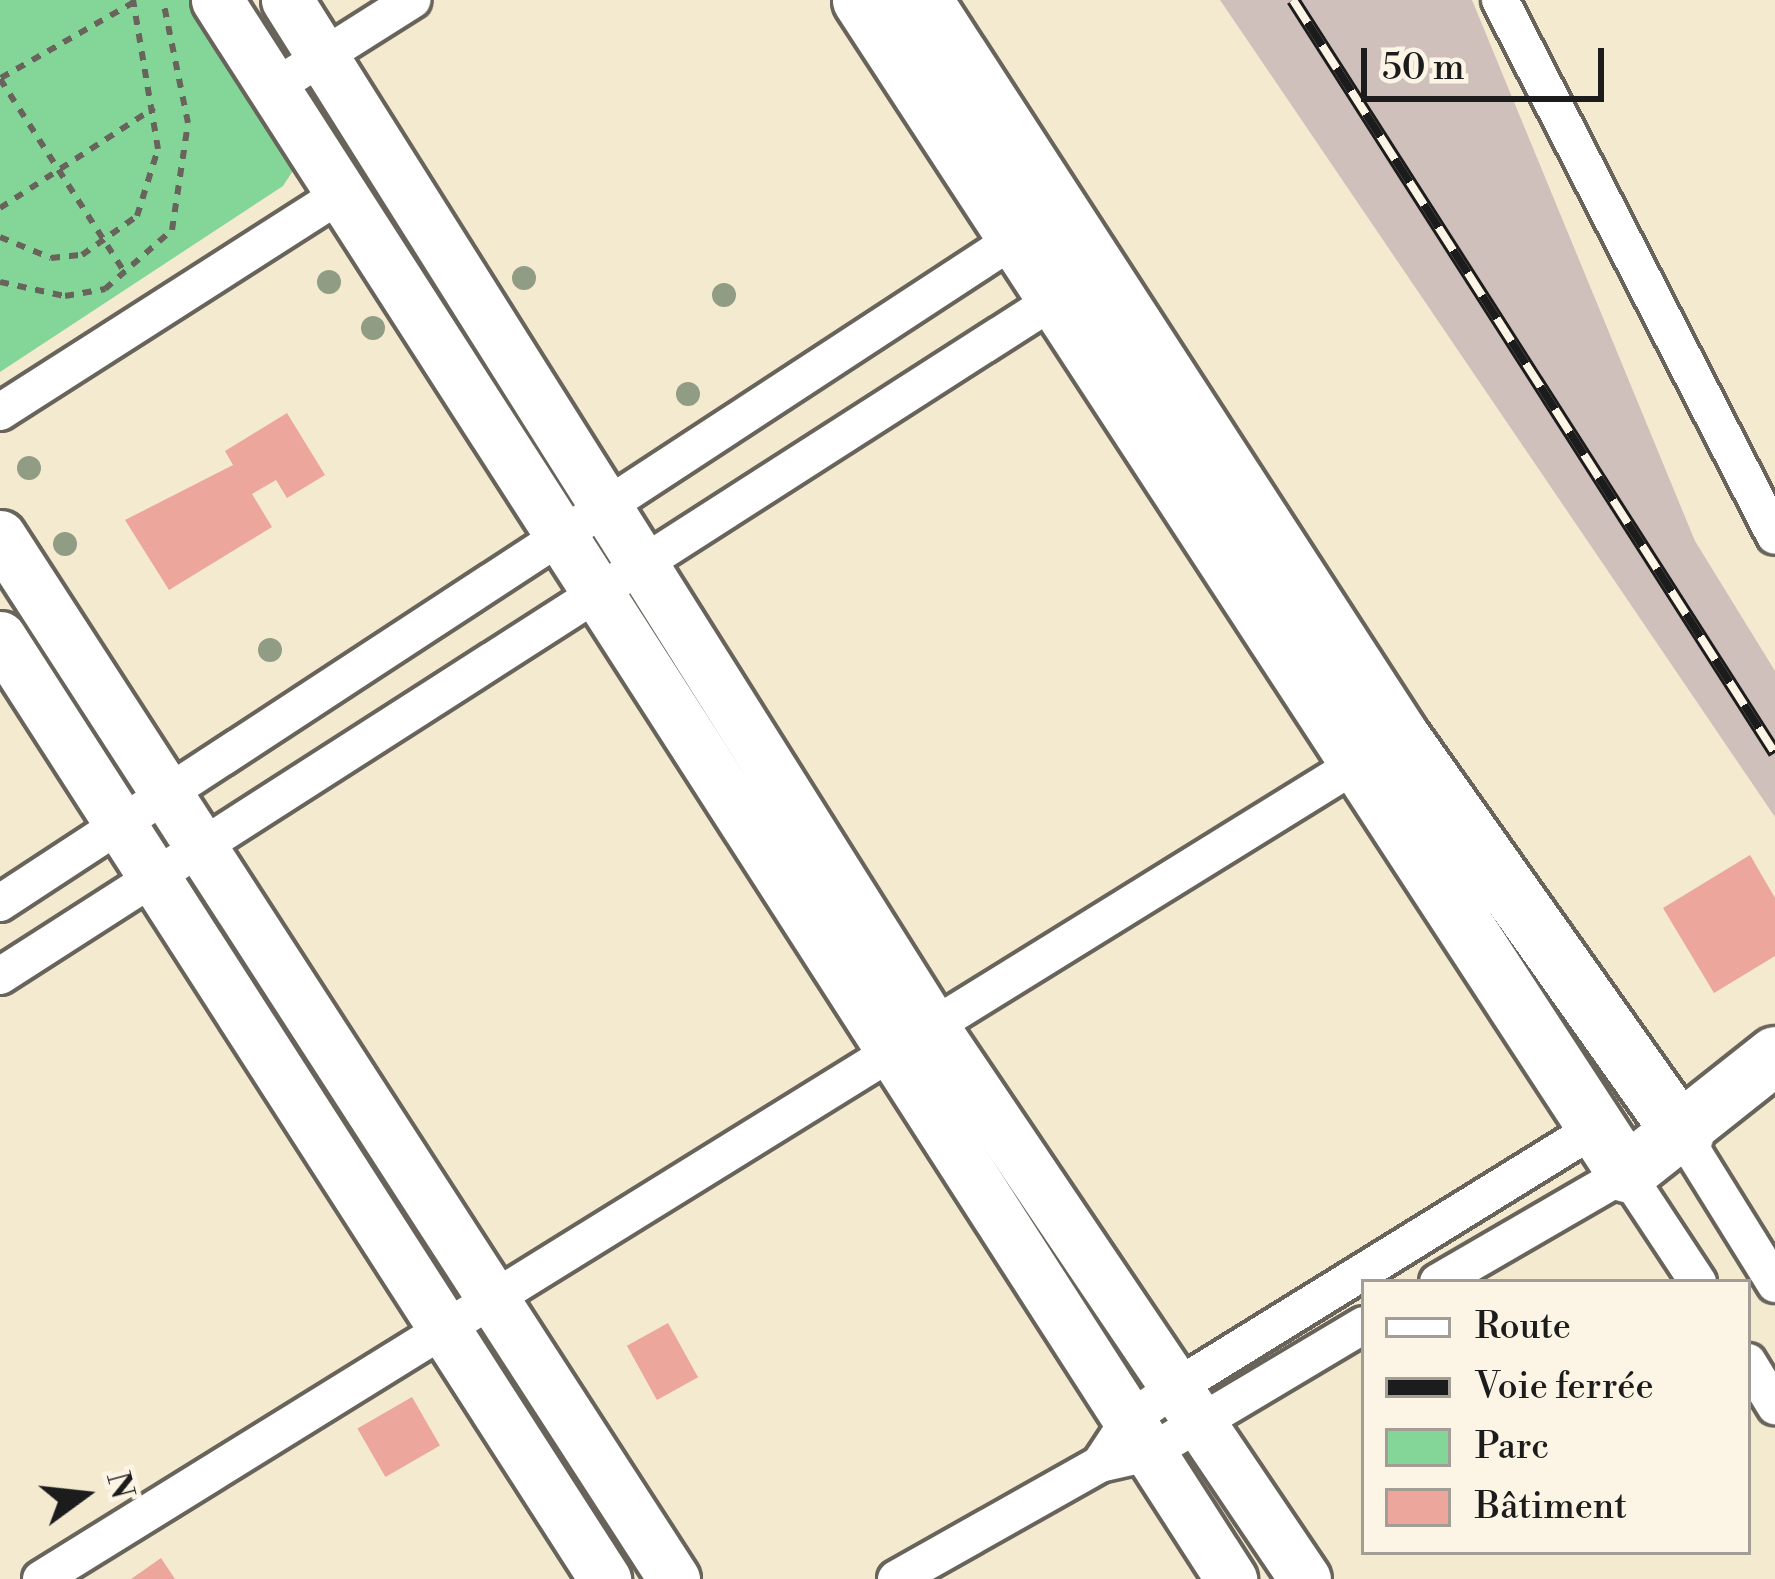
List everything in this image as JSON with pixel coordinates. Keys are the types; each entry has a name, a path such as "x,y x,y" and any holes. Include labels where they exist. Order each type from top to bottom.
{"main road":[{"path":"861,0 1038,224"},
{"path":"923,0 1038,224 1378,750 1611,1150 1767,1062"},
{"path":"1378,750 1667,1116"}],"street":[{"path":"273,88 412,0"},
{"path":"1501,0 1775,536"},
{"path":"1231,1579 1126,1446 887,1049 228,18 290,1 931,1024 1306,1579"},
{"path":"0,412 341,194"},
{"path":"0,903 1038,224"},
{"path":"0,976 1077,285"},
{"path":"0,536 674,1579"},
{"path":"0,637 605,1579"},
{"path":"40,1579 489,1292 1378,750"},
{"path":"1667,1116 1775,1284"},
{"path":"1442,1279 1611,1150"},
{"path":"1611,1150 1696,1279"},
{"path":"1396,1279 1611,1150"},
{"path":"896,1579 1126,1446 1361,1300"},
{"path":"1190,1403 1361,1326"},
{"path":"1751,1367 1775,1406"}],"path":[{"path":"0,237 51,258 106,245 137,216 158,149 135,0 0,78 106,245 127,276"},
{"path":"0,282 65,296 127,276 172,230 186,186 188,122 163,0"},
{"path":"0,208 154,108"}],"shaded area":[{"path":"1220,0 1472,0 1695,541 1775,671 1775,817"}],"green space":[{"path":"0,0 199,0 298,163 283,186 0,372"}],"building":[{"path":"287,413 325,475 287,498 276,480 252,494 272,527 169,590 125,520 233,465 225,451"},
{"path":"1750,855 1775,898 1775,956 1714,993 1663,908"},
{"path":"668,1323 698,1377 657,1400 627,1346"},
{"path":"412,1397 440,1445 385,1477 357,1428"},
{"path":"161,1558 175,1579 131,1579"}],"railway":[{"path":"1293,0 1775,753"}]}
